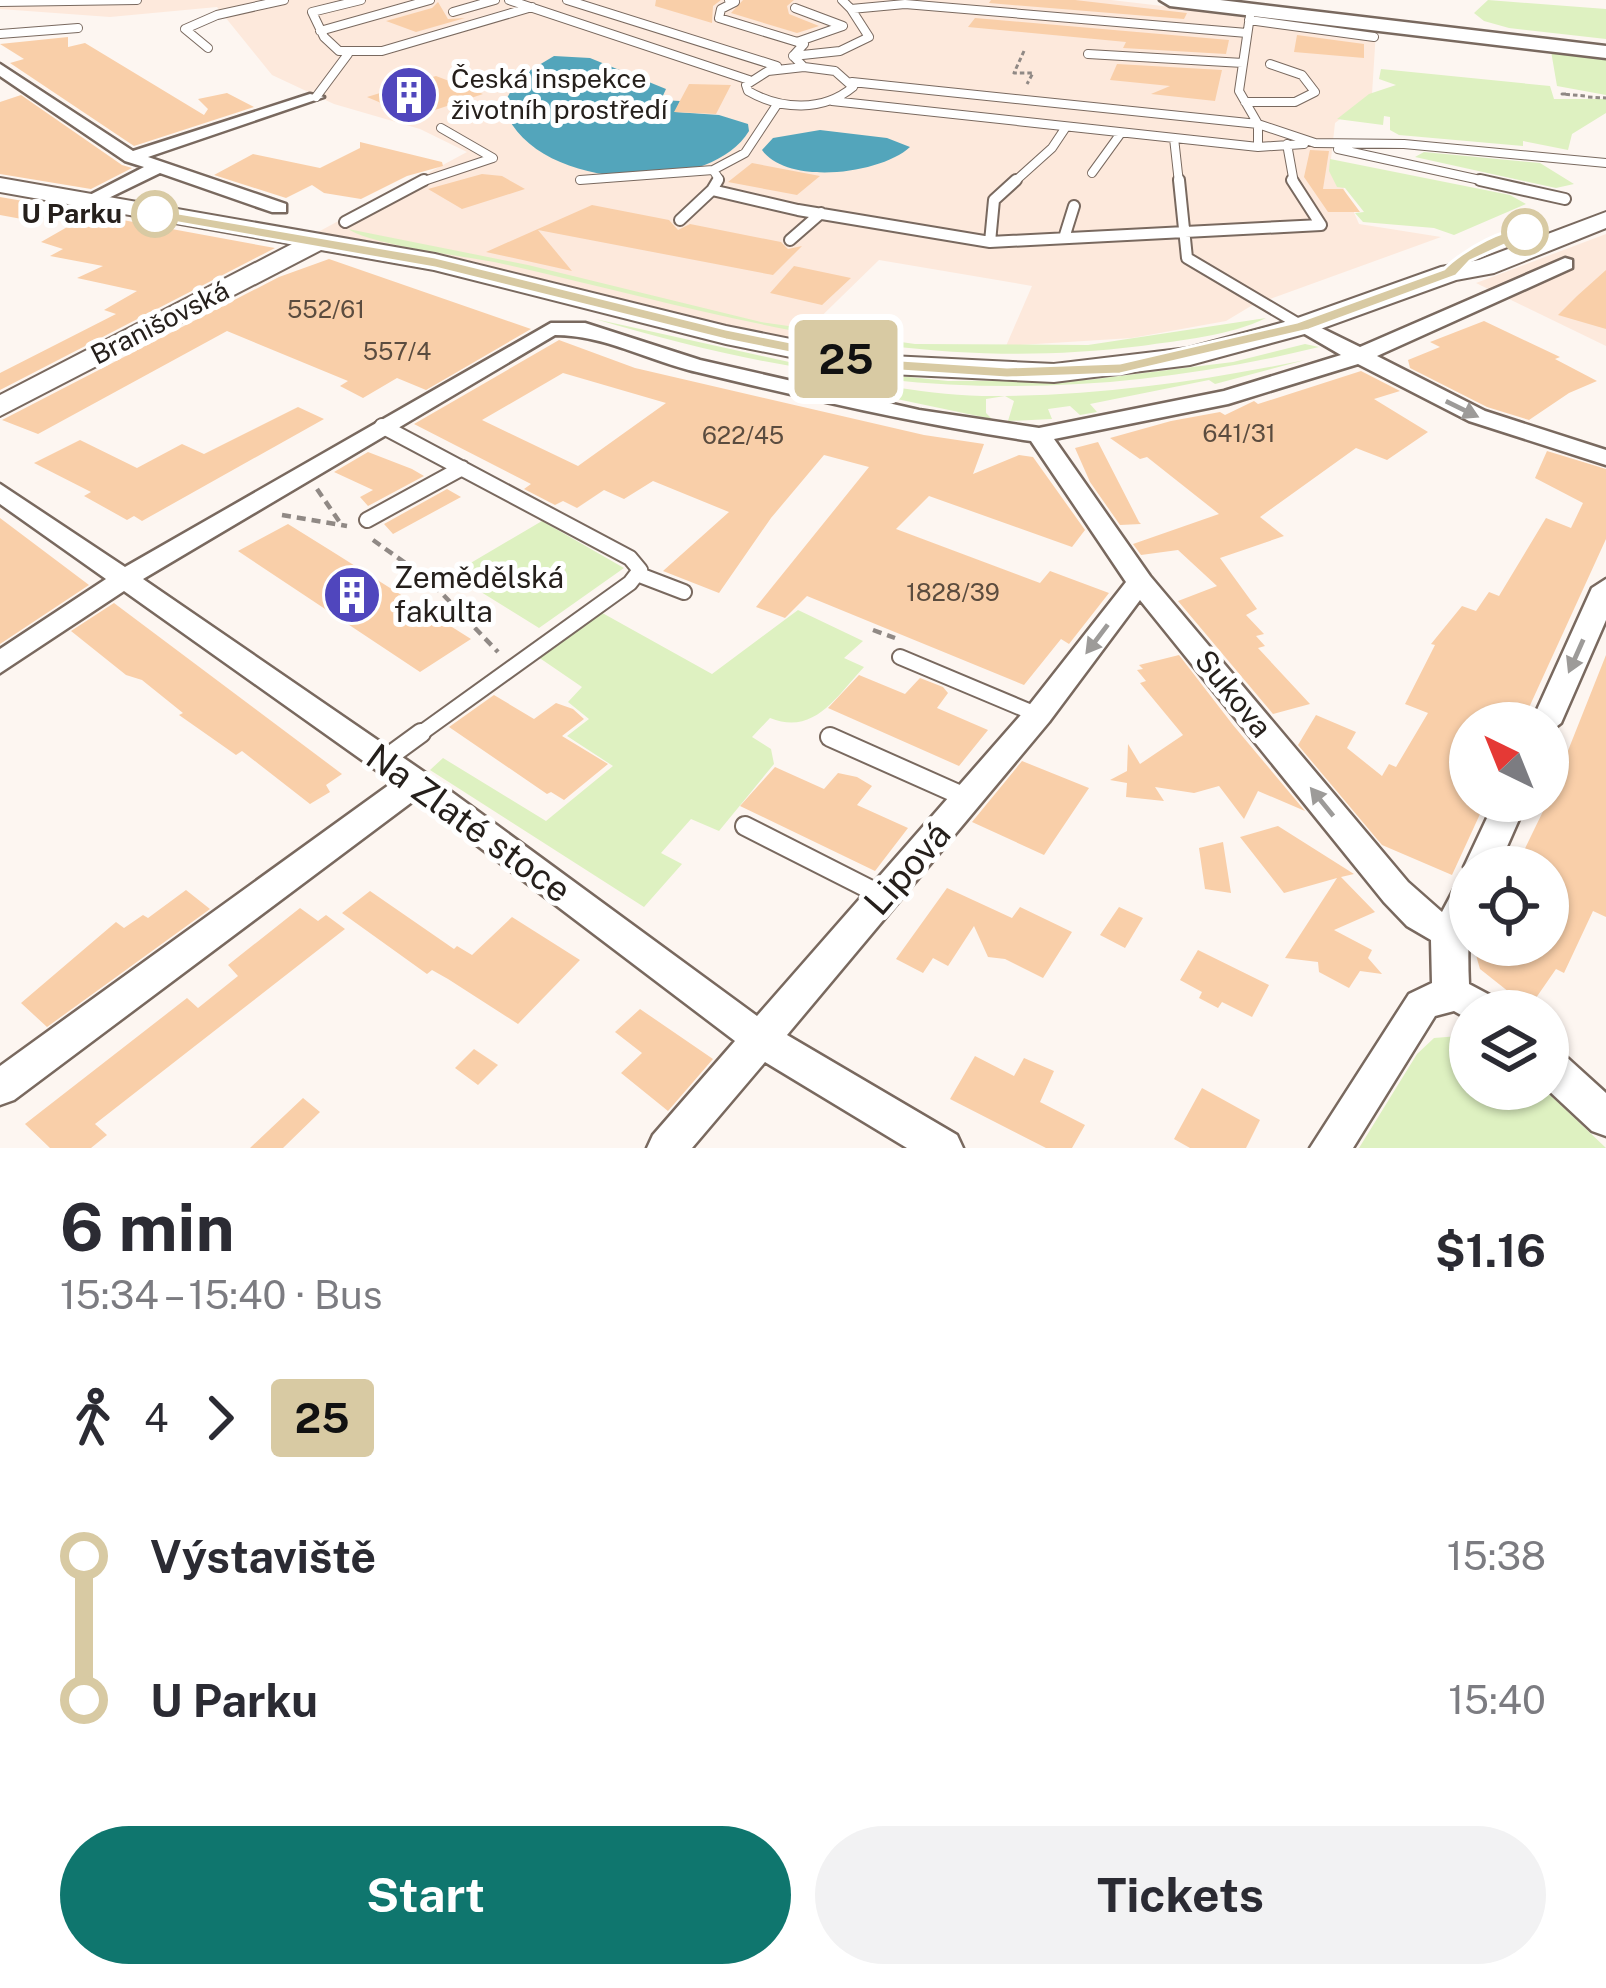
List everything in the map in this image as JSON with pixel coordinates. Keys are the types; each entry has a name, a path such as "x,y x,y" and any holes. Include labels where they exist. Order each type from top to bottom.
{"main road":[{"path":"1170,0 1250,14 1599,51"}],"street":[{"path":"0,69 130,158 279,208"},
{"path":"130,158 316,98"},
{"path":"90,202 156,168"},
{"path":"0,185 435,262 742,338 892,366 1054,373 1120,368 1302,326 1450,273 1485,267 1606,219"},
{"path":"1450,273 1464,257 1514,236 1606,208"},
{"name":"Branišovská","path":"0,407 320,240"},
{"path":"0,663 127,577 551,329 585,328 694,365 919,417 1039,435 1228,397 1357,357 1565,264"},
{"path":"1302,326 1496,424 1606,458"},
{"name":"Sukova","path":"1039,435 1140,582 1396,892 1420,916 1448,933"},
{"name":"Na Zlaté stoce","path":"0,492 416,782 760,1039 943,1148"},
{"name":"Lipová","path":"668,1148 1046,706 1140,582"},
{"path":"1555,702 1606,588"},
{"path":"0,1088 416,782"},
{"path":"1448,933 1451,990"},
{"path":"1330,1148 1422,1005 1433,996 1449,993"},
{"path":"1569,1084 1606,1118"}],"lane":[{"path":"3,3 137,0"},
{"path":"208,48 185,28 217,15 284,0"},
{"path":"308,0 323,39 349,54 391,48 532,8"},
{"path":"453,12 495,0"},
{"path":"509,0 749,80 782,68 804,67 835,71 852,82 1258,124 1316,143 1565,199"},
{"path":"567,0 782,68"},
{"path":"553,14 603,0"},
{"path":"729,0 735,2 721,9 719,18 804,44 793,56"},
{"path":"793,56 840,51 869,37 842,0"},
{"path":"312,12 356,1 382,14"},
{"path":"320,31 424,1"},
{"path":"851,9 905,4 1247,33"},
{"path":"796,8 843,26 797,42"},
{"path":"1258,147 1258,124 1239,91 1250,14 1374,38"},
{"path":"0,34 78,28"},
{"path":"1088,53 1243,63"},
{"path":"316,98 349,54"},
{"path":"793,56 804,67"},
{"path":"1245,102 1295,102 1316,92 1302,75 1270,64"},
{"path":"749,80 748,91 778,103 832,101 1258,147 1404,143 1606,163"},
{"path":"832,101 850,92 852,82"},
{"path":"580,180 713,170 746,153 778,103"},
{"path":"990,242 994,200 1052,148 1066,127"},
{"path":"346,222 426,179 493,158 441,128"},
{"path":"1092,173 1121,133"},
{"path":"1174,138 1180,230 1187,258 1302,326"},
{"path":"712,190 990,242 1321,225 1293,185 1285,164 1287,144"},
{"path":"680,220 712,190 718,179 713,170"},
{"path":"1064,238 1075,206"},
{"path":"790,241 821,213"},
{"path":"382,426 631,558 640,570 514,669 384,760"},
{"path":"368,520 462,468"},
{"path":"637,574 684,592"},
{"path":"900,658 1046,706"},
{"path":"830,737 967,798"},
{"path":"745,826 883,896"}],"path":[{"path":"1018,99 1033,73 1014,73 1024,51"},
{"path":"1567,94 1562,94 1606,98"},
{"path":"309,469 323,502 341,524"},
{"path":"249,505 361,531 429,580 514,669"}],"shaded area":[{"path":"0,0 1111,0 1376,31 1372,94 1335,123 1331,159 1359,224 1441,237 1251,306 1226,321 1132,338 1006,346 1032,286 879,260 796,341 318,232 467,152 420,129 334,104 272,75 217,7 110,17 0,9"},
{"path":"1606,234 1606,346 1476,283"}],"green space":[{"path":"1488,0 1606,9 1606,39 1484,21 1474,13"},
{"path":"1551,51 1606,60 1606,95 1557,86"},
{"path":"1381,69 1550,86 1554,99 1606,99 1606,113 1572,134 1568,150 1523,141 1523,146 1399,135 1390,130 1390,117 1384,116 1383,125 1337,119 1369,94 1396,85 1379,79"},
{"path":"1424,152 1540,163 1574,184 1556,188 1415,157"},
{"path":"1330,159 1510,195 1526,204 1454,235 1434,228 1363,222 1355,213 1364,212 1345,188 1337,187 1329,171"},
{"path":"348,229 528,265 761,322 915,344 1088,345 1266,318 1188,339 1056,353 897,347 744,321 508,265 401,246"},
{"path":"595,319 812,367 948,381 1087,380 1233,362 1305,344 1319,347 1133,380 955,385 778,364"},
{"path":"1305,360 1215,384 1209,380 1090,404 1097,412 1080,415 1070,406 1048,409 1052,419 1008,421 1014,401 1005,396 986,399 986,413 992,419 787,376 958,395 1023,396 1144,387"},
{"path":"542,521 624,568 539,628 452,574"},
{"path":"588,605 712,674 798,610 863,641 844,658 864,667 834,701 799,722 770,718 752,737 771,749 774,764 719,831 691,819 661,853 682,864 644,907 430,770 443,758 546,821 613,766 567,736 589,719 568,702 582,687 525,648"},
{"path":"1449,1037 1449,1110 1566,1110 1606,1148 1359,1148 1417,1054 1434,1038"}],"water":[{"path":"554,56 590,58 666,89 661,100 680,101 675,112 719,115 748,124 749,131 728,153 697,168 660,176 581,169 547,155 519,134 503,105 519,77"},
{"path":"820,130 887,138 910,147 878,164 835,172 792,169 762,150 773,138"}],"building":[{"path":"656,0 721,0 713,6 712,23 655,6"},
{"path":"743,0 794,0 787,6 789,14 819,26 797,33 731,13"},
{"path":"1075,0 1187,13 1184,19 989,3"},
{"path":"438,2 448,19 465,18 416,32 386,21 432,8"},
{"path":"975,18 1229,40 1226,54 1123,48 1126,42 968,27"},
{"path":"1297,35 1364,44 1364,58 1294,52"},
{"path":"68,37 68,47 85,43 204,115 208,109 198,99 227,93 254,107 134,146 10,63 24,59 0,44"},
{"path":"1117,64 1222,70 1215,101 1151,94 1170,86 1110,80"},
{"name":"Česká inspekce životníh prostředí","path":"436,76 483,94 414,117 367,97"},
{"path":"689,84 731,85 716,114 674,112"},
{"path":"21,95 132,168 91,189 0,174 0,102"},
{"path":"360,142 443,166 407,176 361,199 324,193 312,185 286,198 214,175 253,154 320,168 360,148"},
{"path":"1310,150 1329,151 1323,189 1343,189 1360,212 1328,212 1304,177"},
{"path":"752,163 820,176 797,195 728,182"},
{"path":"482,174 502,176 525,189 462,209 428,189"},
{"path":"0,197 64,208 38,222 0,215"},
{"path":"592,205 669,220 678,230 690,224 781,242 788,249 802,246 773,275 538,230 572,271 486,252"},
{"path":"90,214 275,248 0,390 0,373 116,314 104,310 137,291 77,278 103,266 50,256 63,249 41,242"},
{"path":"329,259 531,329 426,390 397,378 363,398 340,386 348,381 227,331 38,434 2,420 279,277"},
{"path":"794,266 851,278 822,305 770,293"},
{"path":"1606,270 1606,329 1558,315 1577,296"},
{"path":"1484,321 1560,357 1555,359 1597,381 1529,420 1487,407 1410,368 1408,360 1440,347 1430,342"},
{"path":"559,340 635,368 924,435 984,444 973,474 1019,455 1033,457 1085,530 1072,547 929,496 896,529 1040,583 1050,571 1109,593 1069,644 1061,639 1024,685 807,596 785,618 756,607 869,467 824,455 771,518 719,593 663,571 729,512 653,481 624,499 604,490 577,508 563,501 555,505 524,489 531,484 414,424","holes":["563,373 666,403 578,466 482,420"]},
{"path":"1361,371 1400,391 1374,399 1428,432 1387,460 1356,448 1260,517 1284,536 1220,558 1257,609 1246,615 1264,634 1256,636 1265,646 1258,648 1310,704 1273,714 1178,601 1217,586 1178,550 1141,555 1133,544 1219,514 1147,457 1140,459 1110,438 1171,421 1225,415 1254,401 1258,404"},
{"path":"298,407 324,419 142,521 134,516 127,520 84,496 91,492 34,463 80,440 137,468 182,444 204,454"},
{"path":"1098,442 1141,524 1120,525 1090,482 1075,448"},
{"path":"1547,451 1606,469 1606,539 1532,702 1449,702 1449,822 1476,822 1465,846 1449,846 1449,874 1382,845 1298,745 1316,715 1356,732 1347,748 1382,776 1389,764 1396,767 1428,713 1405,704 1435,645 1431,644 1462,606 1476,611 1489,592 1499,596 1546,518 1571,528 1583,503 1535,478"},
{"path":"368,452 424,476 368,506 360,497 373,490 334,472"},
{"path":"447,489 461,497 393,534 384,524"},
{"path":"0,518 89,585 0,644"},
{"name":"Zemědělská fakulta","path":"288,524 471,639 420,672 238,551"},
{"path":"114,603 342,774 326,785 330,792 310,804 242,751 236,755 179,715 183,713 142,680 126,675 71,631"},
{"path":"1179,655 1305,811 1258,791 1244,819 1219,786 1194,793 1155,787 1164,801 1126,797 1127,783 1110,780 1127,771 1128,744 1140,764 1183,735 1140,683 1146,681 1137,670 1143,669 1139,665"},
{"path":"1606,655 1606,917 1593,911 1569,962 1569,846 1526,846 1538,822 1569,822 1569,748"},
{"path":"859,675 905,694 920,678 943,687 948,693 937,708 988,730 959,766 828,708"},
{"path":"494,695 534,719 556,703 573,709 584,719 562,736 608,764 564,800 547,794 449,727"},
{"path":"1022,761 1089,788 1044,855 972,822"},
{"path":"775,767 824,789 838,773 857,777 872,786 857,805 908,828 875,871 740,806"},
{"path":"1278,826 1354,874 1341,877 1375,912 1334,930 1372,950 1368,958 1382,974 1360,971 1349,988 1319,972 1318,962 1285,958 1337,878 1284,893 1240,837"},
{"path":"1223,842 1231,893 1205,889 1199,848"},
{"path":"947,888 1012,918 1020,907 1072,932 1043,978 1005,959 988,957 974,926 948,966 933,958 923,973 896,959"},
{"path":"186,890 210,909 47,1027 21,1003 116,922 124,928 143,915 148,918"},
{"path":"370,891 454,949 457,946 472,955 512,917 580,960 518,1024 432,970 427,974 342,913"},
{"path":"1119,907 1143,918 1125,948 1100,935"},
{"path":"300,908 318,921 326,915 345,929 95,1124 107,1135 91,1148 50,1148 25,1124 187,998 198,1008 238,976 228,965"},
{"path":"1198,950 1269,985 1252,1017 1222,1002 1218,1008 1180,980"},
{"path":"1567,966 1564,973 1556,969 1541,990 1506,990 1480,969"},
{"path":"640,1009 713,1059 668,1111 621,1073 642,1053 615,1032"},
{"path":"474,1049 498,1065 478,1085 455,1068"},
{"path":"975,1056 1014,1076 1024,1058 1054,1071 1040,1102 1085,1125 1072,1148 1046,1148 950,1099"},
{"path":"1202,1088 1260,1120 1246,1148 1190,1148 1174,1139"},
{"path":"303,1098 320,1112 283,1148 250,1148"}],"bus line":[{"name":"25","path":"155,214 435,262 726,335 870,364 1054,373 1190,356 1302,326 1450,273 1464,257 1525,232"}],"place":[{"name":"Česká inspekce životníh prostředí","path":"409,95"},
{"name":"U Parku","path":"155,214"},
{"name":"Zemědělská fakulta","path":"352,595"}]}
